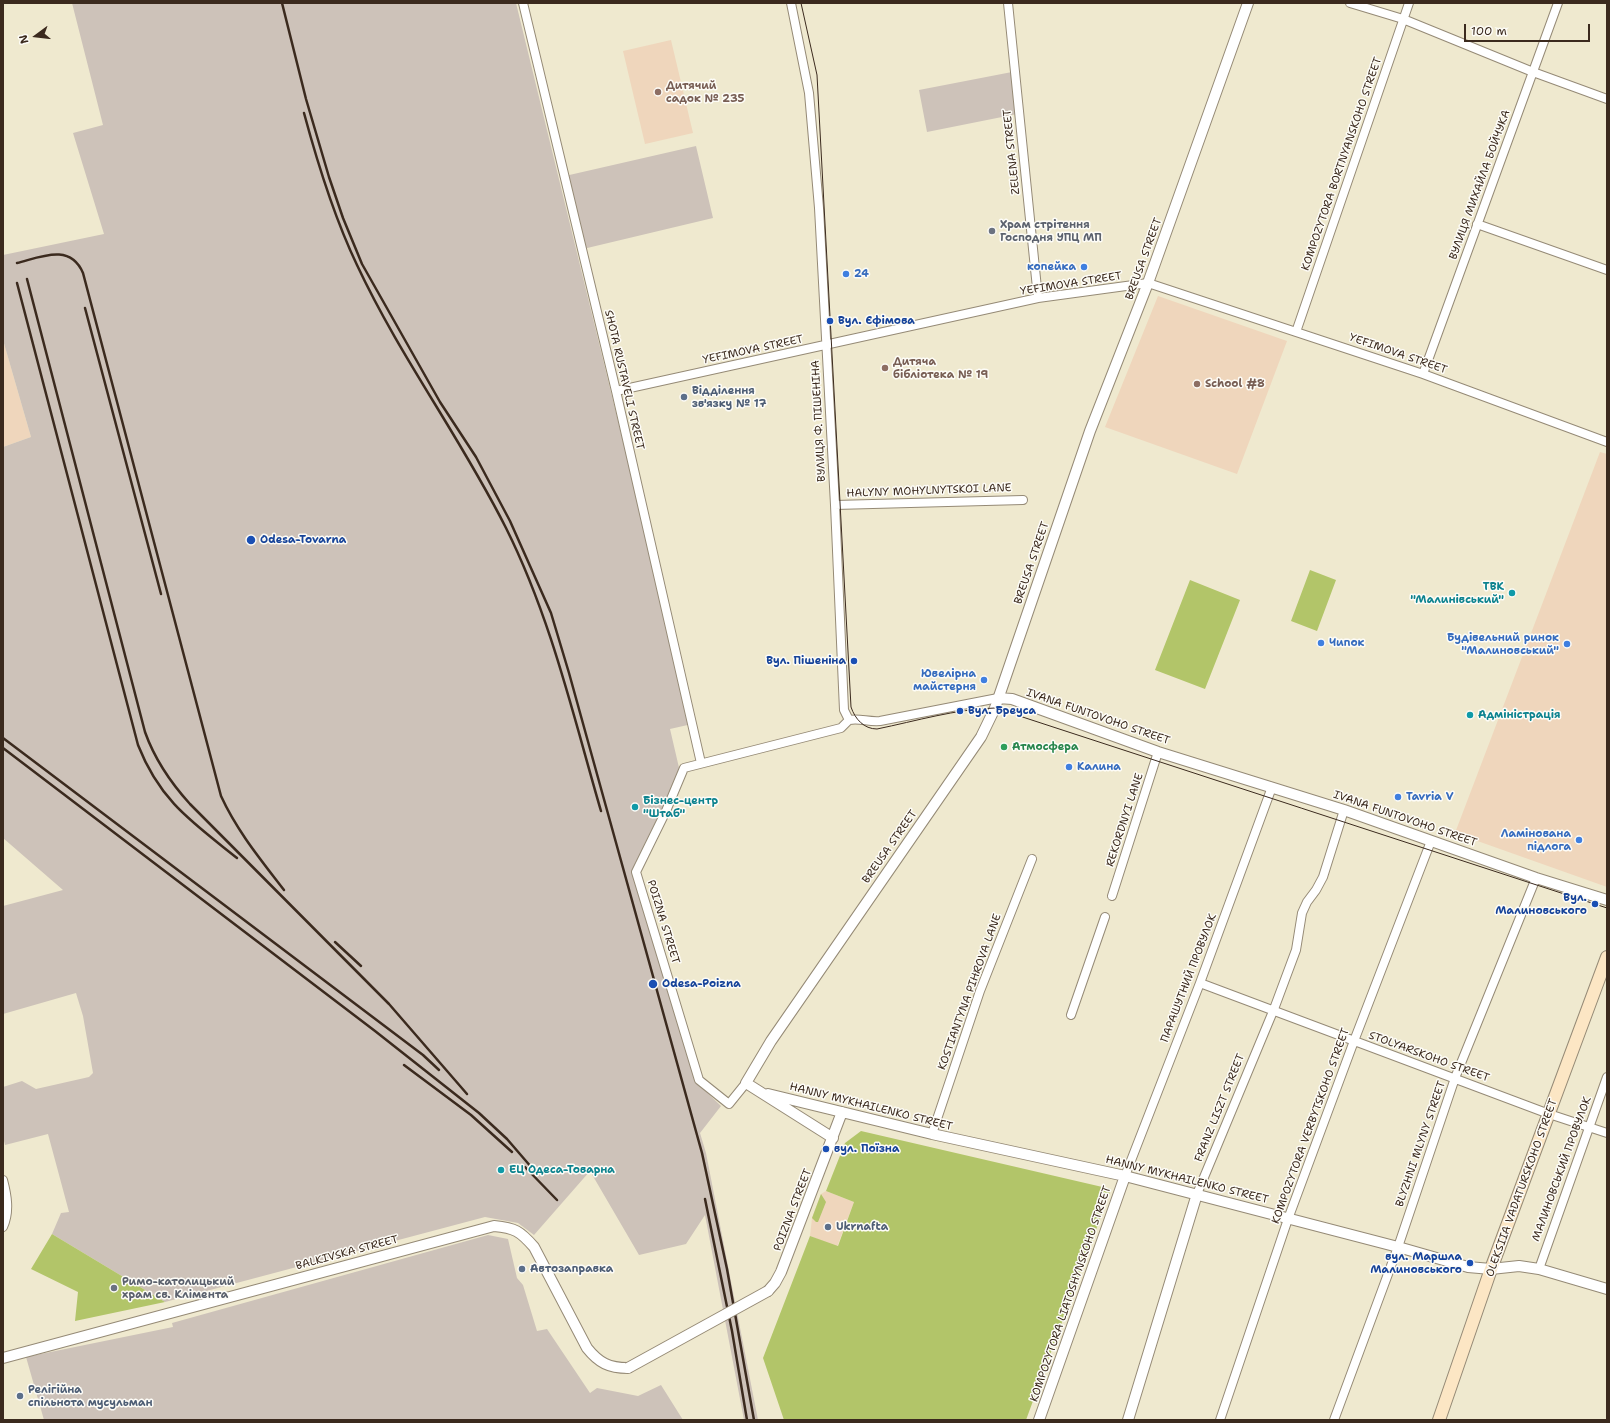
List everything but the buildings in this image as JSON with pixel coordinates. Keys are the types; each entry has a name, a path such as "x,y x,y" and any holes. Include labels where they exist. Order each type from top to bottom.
{"main road":[{"name":"OLEKSIIA VADATURSKOHO STREET","path":"1439,1420 1491,1269 1607,957"}],"street":[{"name":"SHOTA RUSTAVELI STREET","path":"523,3 616,391 701,763"},
{"name":"ВУЛИЦЯ Ф. ПІШЕНІНА","path":"791,3 809,93 819,208 835,505 844,710 849,720"},
{"name":"ZELENA STREET","path":"1008,3 1038,298"},
{"name":"BREUSA STREET","path":"746,1083 771,1040 981,737 995,708 1090,431 1148,283 1248,3"},
{"path":"1350,3 1403,19 1533,72 1607,99"},
{"name":"KOMPOZYTORA BORTNYANSKOHO STREET","path":"1296,332 1409,3"},
{"name":"ВУЛИЦЯ МИХАЙЛА БОЙЧУКА","path":"1423,374 1558,3"},
{"path":"1477,224 1607,270"},
{"name":"YEFIMOVA STREET","path":"616,391 827,346 1038,298 1148,283 1423,374 1607,442"},
{"name":"HALYNY MOHYLNYTSKOI LANE","path":"835,505 1023,500"},
{"name":"IVANA FUNTOVOHO STREET","path":"849,720 856,719 869,722 998,698 1012,699 1158,752 1344,810 1536,878 1607,900"},
{"path":"701,763 841,728 849,720"},
{"name":"REKORDNYI LANE","path":"1112,896 1158,752"},
{"name":"POIZNA STREET","path":"701,763 684,768 666,811 636,872 699,1080 729,1104 746,1083"},
{"name":"ПАРАШУТНИЙ ПРОВУЛОК","path":"1125,1176 1200,983 1272,788"},
{"name":"FRANZ LISZT STREET","path":"1128,1420 1197,1194 1274,1009 1296,950 1302,913 1306,902 1316,890 1323,877 1344,810"},
{"name":"KOMPOZYTORA VERBYTSKOHO STREET","path":"1220,1420 1288,1219 1354,1041 1431,841"},
{"name":"KOSTIANTYNA PIHROVA LANE","path":"932,1134 980,991 1032,859"},
{"name":"BLYZHNI MLYNY STREET","path":"1334,1420 1398,1247 1455,1078 1536,878"},
{"path":"1071,1015 1105,917"},
{"name":"STOLYARSKOHO STREET","path":"1200,983 1274,1009 1354,1041 1549,1114 1607,1133"},
{"name":"МАЛИНОВСЬКИЙ ПРОВУЛОК","path":"1539,1269 1607,1077"},
{"name":"HANNY MYKHAILENKO STREET","path":"746,1083 833,1138"},
{"name":"HANNY MYKHAILENKO STREET","path":"759,1092 932,1134 1125,1176 1398,1247 1468,1267 1491,1269 1519,1266 1539,1269 1607,1288"},
{"name":"POIZNA STREET","path":"628,1368 768,1291 775,1283 782,1272 842,1112"},
{"name":"KOMPOZYTORA LIATOSHYNSKOHO STREET","path":"1039,1420 1125,1176"},
{"path":"3,1180 7,1193 8,1212 3,1227"},
{"name":"BALKIVSKA STREET","path":"3,1358 494,1226 510,1228 524,1235 534,1247 587,1348 596,1359 615,1367 628,1368"}],"shaded area":[{"path":"72,3 516,3 692,724 670,729 680,772 632,870 696,1082 721,1106 700,1133 706,1153 758,1420 744,1420 705,1215 686,1244 639,1255 590,1171 534,1235 518,1223 485,1217 165,1302 52,1234 61,1213 69,1212 48,1134 5,1145 3,1137 3,1087 22,1081 36,1089 89,1077 93,1073 83,1016 76,993 3,1014 3,906 63,890 3,838 3,447 31,437 3,340 3,255 104,234 73,133 103,125"},
{"name":"Дитячий садок № 235","path":"671,40 693,133 645,144 623,51"},
{"path":"1012,72 1017,114 927,132 919,90"},
{"path":"696,146 713,218 583,249 565,176"},
{"name":"School #8","path":"1158,296 1287,341 1237,474 1105,427"},
{"path":"3,340 31,437 3,447"},
{"name":"Будівельний ринок \"Малиновський\"","path":"1600,452 1607,454 1607,887 1455,833"},
{"name":"Ukrnafta","path":"826,1191 854,1202 837,1247 810,1236 812,1218 821,1194"},
{"path":"488,1235 508,1239 517,1278 523,1285 537,1331 547,1329 590,1393 597,1388 638,1396 661,1385 683,1420 44,1420 26,1357 173,1327 172,1323"}],"green space":[{"path":"1310,570 1336,580 1317,631 1291,621"},
{"path":"1190,580 1240,600 1205,689 1155,670"},
{"path":"861,1131 1111,1189 1026,1420 784,1420 763,1358 810,1236 838,1246 854,1202 826,1191 845,1143"},
{"path":"821,1194 826,1202 818,1222 816,1222 812,1218"},
{"path":"52,1234 165,1302 75,1321 78,1292 31,1269"}],"tram line":[{"path":"801,3 817,75 851,707 855,716 864,725 872,729 877,729 951,713 995,708 1607,908"}],"railway":[{"path":"282,3 306,99 329,177 343,218 362,264 440,402 476,457 510,521 551,613 702,1153 727,1269 754,1420"},
{"path":"304,113 327,190 357,265 392,332 470,462 506,528 522,562 536,597 560,667 601,811"},
{"path":"17,263 54,254 63,255 71,258 83,273 221,796 242,833 284,890"},
{"path":"27,279 145,732 153,752 170,779 190,804 389,1004 467,1094"},
{"path":"17,283 138,745 156,781 167,796 192,821 237,858"},
{"path":"85,308 161,594"},
{"path":"3,738 423,1055 439,1070"},
{"path":"3,748 375,1031 479,1113 507,1139 532,1168"},
{"path":"335,942 361,966"},
{"path":"404,1065 471,1115 512,1152"},
{"path":"525,1167 557,1200"},
{"path":"705,1199 732,1331 747,1420"}],"place":[{"name":"Дитячий садок № 235","path":"658,92"},
{"name":"Храм стрітення Господня УПЦ МП","path":"992,231"},
{"name":"копейка","path":"1084,267"},
{"name":"24","path":"846,274"},
{"name":"Вул. Єфімова","path":"830,321"},
{"name":"Дитяча бібліотека № 19","path":"885,368"},
{"name":"School #8","path":"1197,384"},
{"name":"Відділення зв'язку № 17","path":"684,397"},
{"name":"Odesa-Tovarna","path":"251,540"},
{"name":"ТВК \"Малинівський\"","path":"1512,593"},
{"name":"Чипок","path":"1321,643"},
{"name":"Будівельний ринок \"Малиновський\"","path":"1567,644"},
{"name":"Вул. Пішеніна","path":"854,661"},
{"name":"Ювелірна майстерня","path":"984,680"},
{"name":"Вул. Бреуса","path":"960,711"},
{"name":"Адміністрація","path":"1470,715"},
{"name":"Атмосфера","path":"1004,747"},
{"name":"Калина","path":"1069,767"},
{"name":"Tavria V","path":"1398,797"},
{"name":"Бізнес-центр \"Штаб\"","path":"635,807"},
{"name":"Ламінована підлога","path":"1579,840"},
{"name":"Вул. Малиновського","path":"1595,904"},
{"name":"Odesa-Poizna","path":"653,984"},
{"name":"вул. Поїзна","path":"826,1149"},
{"name":"ЕЦ Одеса-Товарна","path":"501,1170"},
{"name":"Ukrnafta","path":"828,1227"},
{"name":"вул. Маршла Малиновського","path":"1470,1263"},
{"name":"Автозаправка","path":"522,1269"},
{"name":"Римо-католицький храм св. Клімента","path":"114,1288"},
{"name":"Релігійна спільнота мусульман","path":"20,1396"}]}
